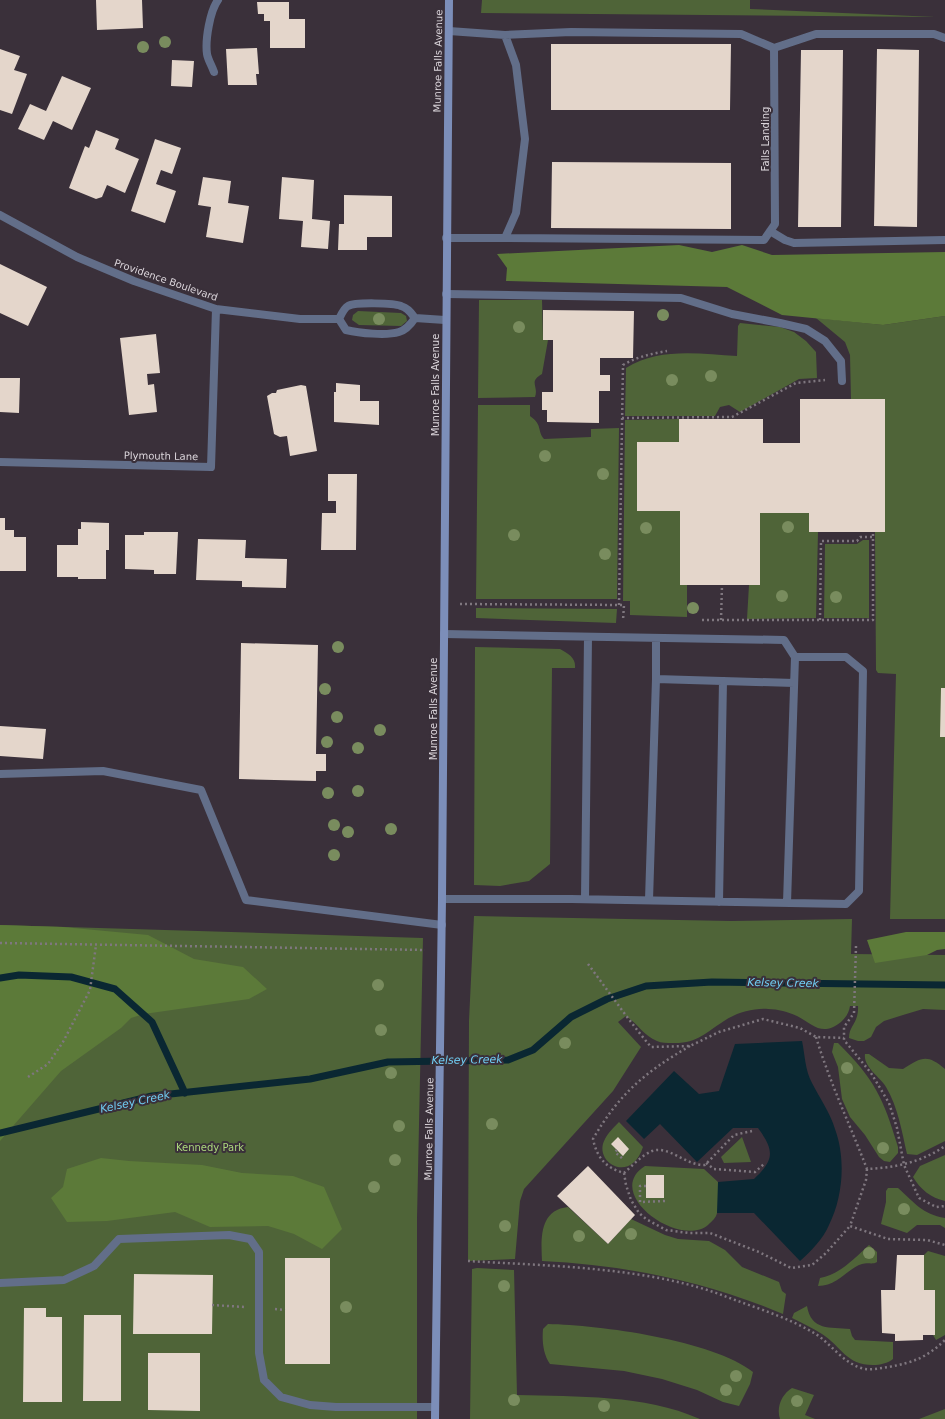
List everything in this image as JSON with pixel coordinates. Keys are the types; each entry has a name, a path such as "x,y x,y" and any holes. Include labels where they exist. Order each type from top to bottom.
{"street":[{"path":"214,72 207,54 209,28 213,7 218,0"},
{"name":"Munroe Falls Avenue","path":"435,1419 442,926 445,320 449,0"},
{"path":"448,31 505,35 571,32 741,34 774,48 816,34 934,34 945,38"},
{"path":"505,35 516,65 525,139 516,213 505,238"},
{"name":"Falls Landing","path":"770,231 775,224 774,48"},
{"name":"Providence Boulevard","path":"0,216 77,257 134,281 216,309 300,319 339,319"},
{"path":"446,238 764,240 770,231 785,240 794,243 945,240"},
{"path":"446,294 681,298 732,314 780,322 806,330 825,341 841,361 842,380"},
{"path":"415,318 411,325 401,332 375,333 361,333 346,330 339,319 346,306 352,304 400,305 409,310 415,318 445,320"},
{"name":"Plymouth Lane","path":"0,462 211,467 216,309"},
{"path":"444,634 784,640 795,657 787,903"},
{"path":"585,899 588,636"},
{"path":"649,900 656,638"},
{"path":"442,899 585,899 846,904 860,891 863,671 846,657 795,657"},
{"path":"656,679 794,683"},
{"path":"719,902 723,681"},
{"path":"0,774 103,771 201,790 246,900 442,926"},
{"path":"0,1283 64,1280 94,1266 119,1239 229,1235 250,1240 259,1252 259,1353 264,1380 281,1397 310,1405 336,1407 435,1408"}],"path":[{"path":"619,605 623,365 650,354 667,351"},
{"path":"622,418 732,417 796,383 842,380"},
{"path":"698,620 873,620 873,532"},
{"path":"820,620 821,541 858,541 860,537 873,537"},
{"path":"721,620 722,585"},
{"path":"444,604 624,605 623,620 631,620"},
{"path":"0,943 441,950"},
{"path":"28,1077 48,1064 63,1042 90,990 96,945"},
{"path":"856,946 854,1013 844,1027 844,1040 871,1073 889,1103 897,1128 904,1165 919,1198 936,1207 945,1206"},
{"path":"588,964 651,1047 690,1046"},
{"path":"624,1173 613,1170 602,1161 595,1152 593,1139 605,1118 631,1087 654,1068 690,1046 719,1032 763,1019 800,1028 816,1037 844,1038"},
{"path":"624,1173 631,1200 639,1213 646,1219 666,1230 689,1233 710,1233 759,1252 791,1268 812,1264 826,1253 850,1226 866,1180 867,1169 850,1125 835,1095 816,1037"},
{"path":"624,1173 650,1152 662,1149 683,1160 698,1165 706,1164 734,1135 752,1131"},
{"path":"867,1169 890,1168 904,1165 945,1146"},
{"path":"617,1150 615,1152 624,1160"},
{"path":"706,1164 714,1169 755,1172 764,1164"},
{"path":"646,1186 640,1186 640,1202 666,1202"},
{"path":"850,1226 888,1239 926,1240 945,1245"},
{"path":"468,1261 611,1271 677,1282 725,1296 790,1322 813,1333 829,1343 836,1352 853,1364 865,1369 876,1369 915,1362 936,1349 945,1340"}],"green space":[{"path":"482,0 750,0 750,9 936,17 481,13"},
{"path":"679,245 712,252 742,245 772,255 945,252 945,316 883,325 782,315 727,287 506,281 507,268 497,254"},
{"path":"479,300 542,300 543,340 548,340 542,374 536,379 535,382 535,397 478,398"},
{"path":"358,311 401,313 406,316 407,321 401,326 359,325 352,320 353,315"},
{"path":"945,316 945,919 890,919 896,674 878,673 876,670 875,532 885,532 885,399 851,399 850,355 845,342 816,318 883,325"},
{"path":"740,323 780,327 794,332 806,341 816,352 817,378 799,379 740,412 729,405 720,407 715,416 625,416 626,368 639,361 666,354 694,353 737,356 738,326"},
{"path":"478,405 530,405 530,416 537,422 544,439 591,437 591,429 619,428 617,599 476,599"},
{"path":"679,419 679,442 637,442 637,511 680,511 680,585 687,585 687,617 630,615 630,601 623,601 625,420"},
{"path":"760,513 809,513 809,532 818,532 816,618 747,619 749,585"},
{"path":"863,540 869,540 869,618 824,618 825,544 857,544"},
{"path":"476,608 617,609 616,623 476,618"},
{"path":"475,647 560,649 573,659 575,665 575,668 552,668 550,864 529,881 500,886 474,885"},
{"path":"474,916 731,921 852,919 851,954 945,955 945,1010 923,1009 884,1021 876,1027 871,1037 864,1041 849,1038 849,1034 856,1020 858,1006 850,1006 847,1015 841,1022 828,1029 813,1026 797,1016 783,1011 768,1009 751,1010 739,1013 729,1018 694,1040 681,1043 662,1043 652,1039 626,1016 618,1022 641,1047 613,1091 524,1189 520,1201 515,1259 468,1261 469,1021"},
{"name":"Kennedy Park","path":"0,925 423,938 417,1218 417,1419 0,1419"},
{"path":"0,925 63,927 148,935 194,959 243,967 267,989 249,999 144,1014 131,1018 121,1028 61,1071 0,1141"},
{"path":"906,932 945,932 945,949 937,950 927,955 875,963 867,940"},
{"path":"834,1043 838,1043 861,1068 876,1090 882,1102 888,1115 898,1147 898,1153 890,1162 884,1161 879,1157 865,1135 850,1117 842,1099 838,1067 832,1052"},
{"path":"865,1054 869,1054 889,1068 903,1069 920,1060 929,1059 945,1069 945,1141 917,1155 907,1154 894,1103 886,1087 869,1068 865,1059"},
{"path":"619,1122 643,1147 637,1159 630,1165 622,1167 615,1166 608,1162 602,1148 606,1137"},
{"path":"742,1137 751,1162 724,1163 721,1157"},
{"path":"945,1155 945,1201 935,1198 926,1192 913,1177 920,1166"},
{"path":"101,1158 202,1165 242,1173 293,1176 324,1187 342,1229 322,1249 294,1234 268,1226 210,1227 175,1212 107,1221 67,1222 51,1198 63,1187 67,1169"},
{"path":"645,1166 704,1169 718,1182 719,1197 715,1218 708,1225 695,1230 680,1230 664,1224 650,1215 638,1203 633,1190 634,1177"},
{"path":"888,1188 898,1188 925,1211 945,1218 945,1228 940,1225 917,1225 907,1233 881,1224 886,1202 886,1191"},
{"path":"568,1207 608,1244 631,1219 665,1235 678,1239 709,1241 725,1250 742,1267 779,1282 782,1291 786,1294 783,1314 724,1292 664,1277 604,1266 542,1261 542,1235 547,1220 559,1209"},
{"path":"869,1245 877,1252 877,1262 857,1266 837,1280 818,1286 820,1278 840,1270"},
{"path":"928,1251 945,1256 945,1335 936,1340 933,1335 935,1335 935,1290 924,1290 924,1255"},
{"path":"472,1269 514,1270 517,1395 610,1398 633,1401 656,1405 700,1419 470,1419"},
{"path":"807,1306 809,1314 817,1324 822,1326 850,1329 855,1340 893,1342 893,1359 884,1364 873,1365 856,1362 850,1359 822,1334 792,1318 794,1313"},
{"path":"548,1324 596,1327 625,1331 655,1336 711,1351 735,1361 753,1372 750,1384 739,1406 723,1402 697,1390 662,1379 624,1371 550,1364 544,1352 543,1338 543,1329"},
{"path":"792,1388 814,1395 805,1415 815,1419 780,1419 779,1406 785,1394"},
{"path":"945,1409 945,1419 919,1419"}],"water":[{"path":"802,1041 810,1078 828,1111 835,1129 841,1153 842,1165 840,1190 834,1214 820,1240 800,1261 754,1213 717,1213 718,1182 754,1179 769,1161 770,1155 767,1143 758,1128 733,1128 697,1162 660,1124 644,1139 626,1121 674,1071 699,1094 719,1091 735,1044"}],"building":[{"path":"96,0 142,0 143,28 97,30"},
{"path":"257,2 289,2 289,19 305,19 305,48 270,48 270,21 264,21 264,14 258,14"},
{"path":"551,44 731,44 730,110 551,110"},
{"path":"257,48 259,74 256,74 257,85 228,85 226,49"},
{"path":"0,49 20,56 14,70 27,74 12,114 0,110"},
{"path":"877,49 919,50 917,227 874,226"},
{"path":"801,50 843,50 841,227 798,227"},
{"path":"172,60 194,61 192,87 171,86"},
{"path":"62,76 91,88 72,130 53,121 44,140 18,129 30,104 46,111"},
{"path":"96,130 119,139 115,149 139,159 125,193 107,185 102,197 96,199 69,188 85,146 89,148"},
{"path":"155,139 181,148 172,174 161,170 156,184 176,191 165,223 131,211"},
{"path":"552,162 731,163 731,229 551,228"},
{"path":"203,177 231,181 228,203 249,206 243,243 206,237 211,207 198,205"},
{"path":"282,177 314,180 312,219 330,221 328,249 301,247 303,221 279,219"},
{"path":"344,195 392,196 392,237 367,237 367,250 338,250 339,224 344,224"},
{"path":"0,264 47,287 28,326 0,313"},
{"path":"543,310 634,311 633,358 600,358 600,375 610,375 610,391 599,391 599,423 547,422 547,410 542,410 542,392 553,392 553,340 543,340"},
{"path":"156,334 160,373 147,374 148,385 154,384 157,412 129,415 120,338"},
{"path":"0,378 20,378 19,413 0,412"},
{"path":"336,383 360,385 360,401 379,401 379,425 334,422 334,392 336,392"},
{"path":"301,385 306,386 317,451 290,456 287,436 280,437 274,434 267,396 272,393 276,393 277,390"},
{"path":"800,399 885,399 885,532 809,532 809,513 760,513 760,585 680,585 680,511 637,511 637,442 679,442 679,419 763,419 763,443 800,443"},
{"path":"328,474 357,474 356,550 321,550 322,513 336,513 336,501 328,501"},
{"path":"0,518 5,518 5,530 14,530 14,537 26,537 26,571 0,571"},
{"path":"81,522 109,523 109,550 106,550 106,579 57,577 57,545 78,545 78,529 81,529"},
{"path":"144,532 178,532 176,574 154,574 154,570 125,569 125,535 144,535"},
{"path":"198,539 246,540 245,558 287,559 286,588 242,587 242,581 196,580"},
{"path":"241,643 318,645 316,754 326,754 326,771 316,771 316,781 239,779"},
{"path":"941,688 945,688 945,737 940,737"},
{"path":"0,726 46,729 43,759 0,756"},
{"path":"618,1137 629,1149 623,1156 611,1144"},
{"path":"588,1166 635,1215 608,1244 557,1196"},
{"path":"646,1175 664,1175 664,1198 646,1198"},
{"path":"897,1255 924,1255 924,1290 935,1290 935,1335 923,1335 923,1340 895,1341 895,1334 882,1333 881,1290 895,1290"},
{"path":"285,1258 330,1258 330,1364 285,1364"},
{"path":"134,1274 213,1275 212,1334 133,1334"},
{"path":"24,1308 46,1308 46,1317 62,1317 62,1402 23,1402"},
{"path":"84,1315 121,1315 121,1401 83,1401"},
{"path":"148,1353 200,1353 200,1411 148,1410"}],"waterway":[{"path":"0,978 19,975 71,977 115,989 152,1022 185,1093"},
{"name":"Kelsey Creek","path":"0,1133 152,1096 310,1079 388,1062 508,1060 533,1050 571,1017 607,999 646,986 712,982 945,985"}]}
